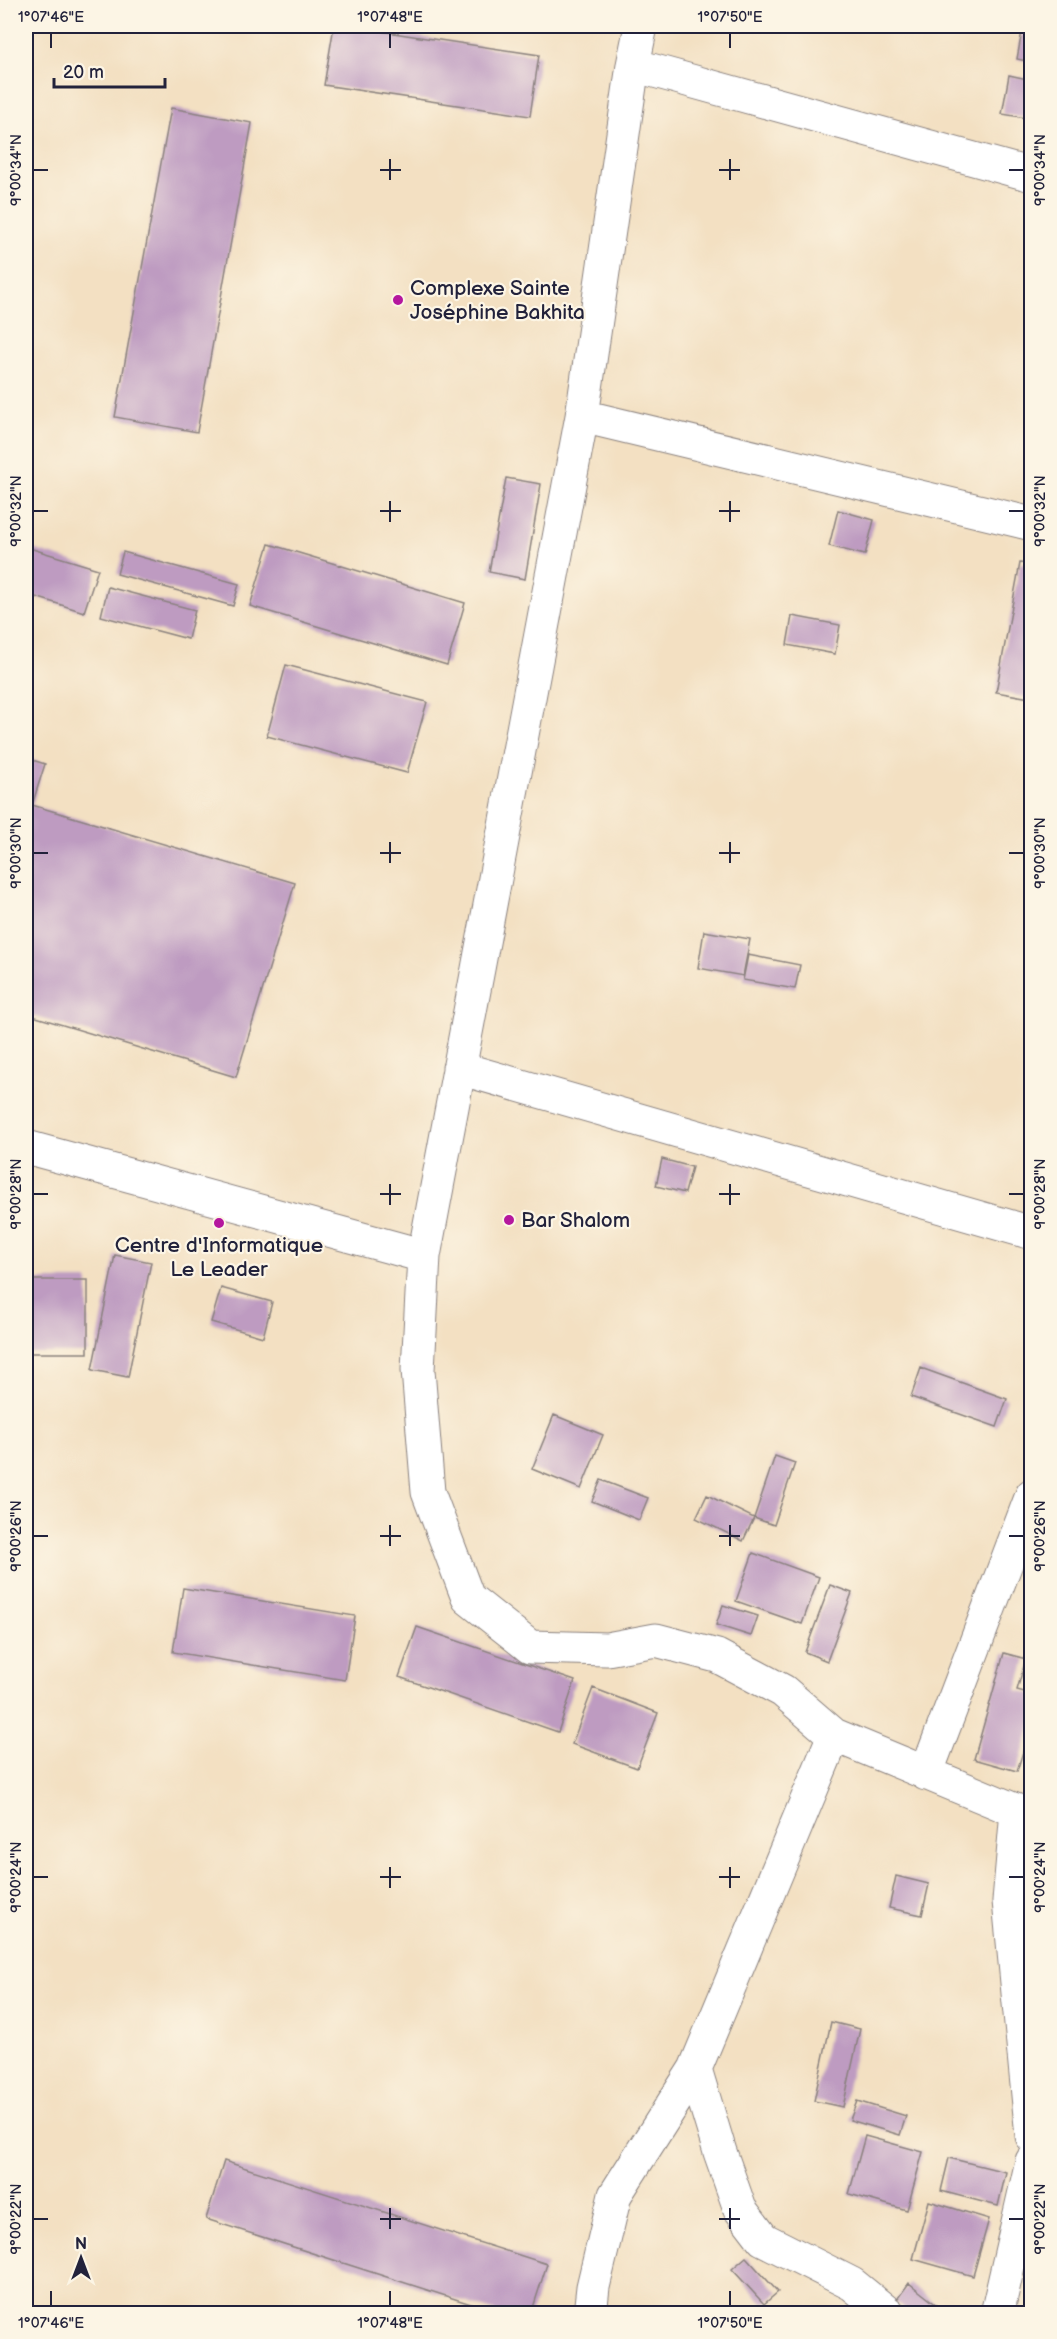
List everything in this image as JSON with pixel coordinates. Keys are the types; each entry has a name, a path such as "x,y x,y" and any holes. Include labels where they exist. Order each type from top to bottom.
{"street":[{"path":"641,26 633,65 582,416 424,1256 418,1370 428,1492 468,1598 530,1647 607,1649 656,1640 717,1656 783,1690 834,1735 1024,1814 1009,1901 1032,2136"},
{"path":"633,65 1032,175"},
{"path":"582,416 1032,525"},
{"path":"459,1068 1032,1233"},
{"path":"26,1147 424,1256"},
{"path":"926,1774 1032,1495"},
{"path":"590,2313 593,2287 615,2195 695,2069 834,1735"},
{"path":"695,2069 740,2209 763,2239 852,2284 889,2313"},
{"path":"997,2313 1032,2161"}],"building":[{"path":"334,26 347,26 539,55 530,116 324,85"},
{"path":"1023,26 1032,26 1032,62 1017,59"},
{"path":"1009,75 1032,80 1032,119 1002,114"},
{"path":"171,108 252,123 197,432 115,417"},
{"path":"506,478 541,484 525,579 489,572"},
{"path":"838,510 874,520 865,555 829,546"},
{"path":"269,544 465,603 447,665 250,606"},
{"path":"26,547 98,569 84,612 26,594"},
{"path":"123,552 239,584 233,606 117,574"},
{"path":"1020,563 1032,565 1030,698 996,692"},
{"path":"108,587 195,610 188,639 101,616"},
{"path":"792,616 840,625 835,654 787,645"},
{"path":"286,665 427,702 407,773 267,736"},
{"path":"26,758 45,764 32,805 295,883 236,1077 26,1014"},
{"path":"704,931 750,939 743,976 698,968"},
{"path":"748,955 800,965 795,989 743,980"},
{"path":"662,1159 692,1167 685,1193 656,1186"},
{"path":"115,1255 151,1262 128,1377 92,1370"},
{"path":"26,1280 88,1280 88,1353 26,1353"},
{"path":"221,1288 272,1302 263,1337 211,1322"},
{"path":"921,1368 1007,1399 997,1427 911,1397"},
{"path":"554,1415 603,1435 581,1489 532,1469"},
{"path":"775,1456 795,1463 774,1525 754,1518"},
{"path":"601,1480 648,1498 639,1520 592,1501"},
{"path":"707,1495 754,1518 743,1541 696,1518"},
{"path":"753,1553 819,1577 802,1624 736,1601"},
{"path":"830,1585 852,1593 827,1661 805,1652"},
{"path":"183,1588 355,1616 345,1680 173,1652"},
{"path":"723,1605 758,1616 751,1636 716,1625"},
{"path":"417,1627 575,1681 558,1732 399,1677"},
{"path":"1004,1653 1026,1659 1017,1690 1032,1694 1032,1723 1017,1771 974,1759"},
{"path":"593,1688 658,1713 637,1768 572,1744"},
{"path":"896,1876 929,1884 922,1915 889,1908"},
{"path":"831,2022 860,2029 843,2107 814,2101"},
{"path":"857,2101 906,2116 900,2135 850,2120"},
{"path":"865,2136 923,2152 907,2210 849,2194"},
{"path":"949,2158 1006,2172 998,2206 941,2191"},
{"path":"224,2161 547,2264 531,2314 502,2314 206,2219"},
{"path":"929,2201 989,2219 973,2276 913,2259"},
{"path":"746,2257 778,2292 764,2304 732,2269"},
{"path":"909,2283 948,2314 910,2314 895,2302"}],"place":[{"name":"Complexe Sainte Joséphine Bakhita","path":"398,300"},
{"name":"Bar Shalom","path":"509,1220"},
{"name":"Centre d'Informatique Le Leader","path":"219,1223"}]}
